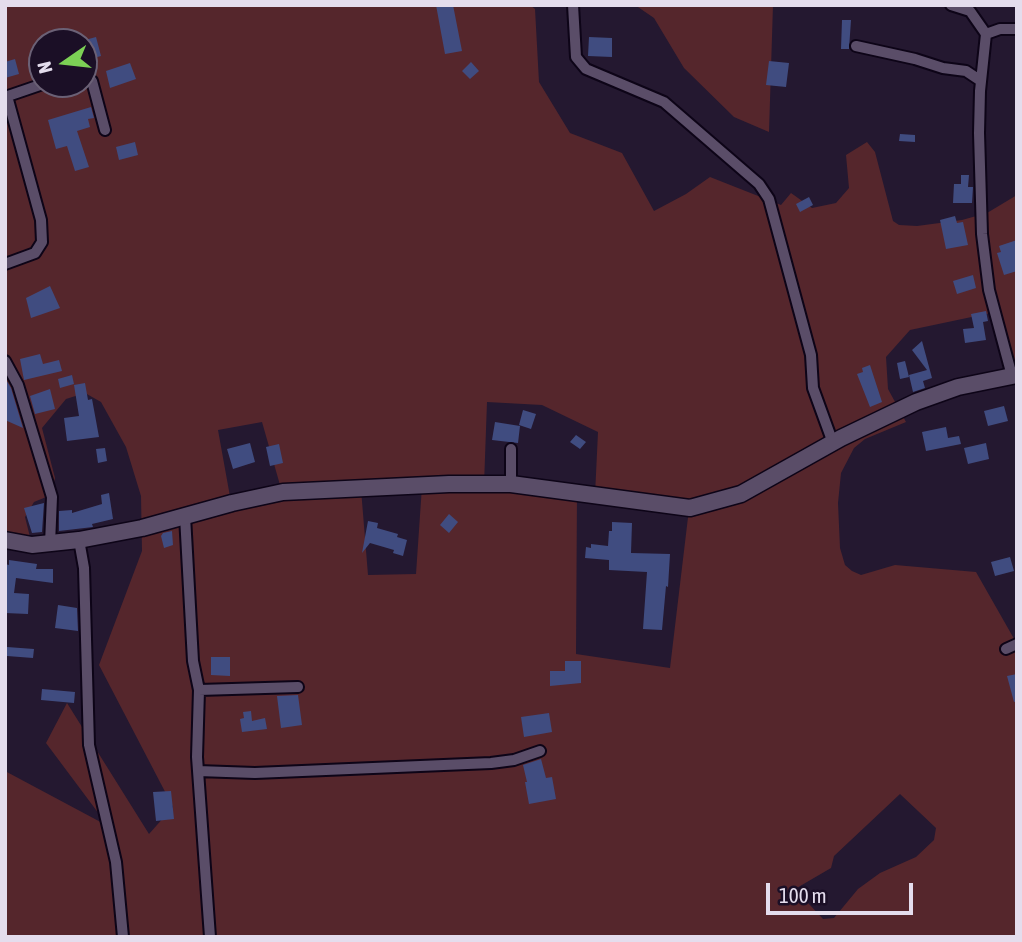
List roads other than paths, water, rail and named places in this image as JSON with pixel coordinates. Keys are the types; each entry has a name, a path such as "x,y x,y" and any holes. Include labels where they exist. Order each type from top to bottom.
{"street":[{"path":"573,5 576,57 586,69 664,102 759,184 769,199 811,355 813,388 833,443"},
{"path":"5,540 32,545 79,540 142,528 283,492 449,484 511,484 690,509 741,494 833,443 916,402 958,387 1014,375 989,290 982,233 979,133 986,34 970,10 951,5"},
{"path":"986,34 1000,29 1017,29"},
{"path":"856,46 943,68 966,71 981,81"},
{"path":"5,264 36,253 42,242 41,220 6,96 28,89"},
{"path":"97,98 105,130"},
{"path":"5,361 18,385 52,497 50,544"},
{"path":"511,449 511,484"},
{"path":"185,516 193,661 199,690 198,771 210,937"},
{"path":"79,540 84,568 89,745 116,862 123,937"},
{"path":"199,690 298,687"},
{"path":"198,771 255,773 491,763 514,760 540,751"}]}
